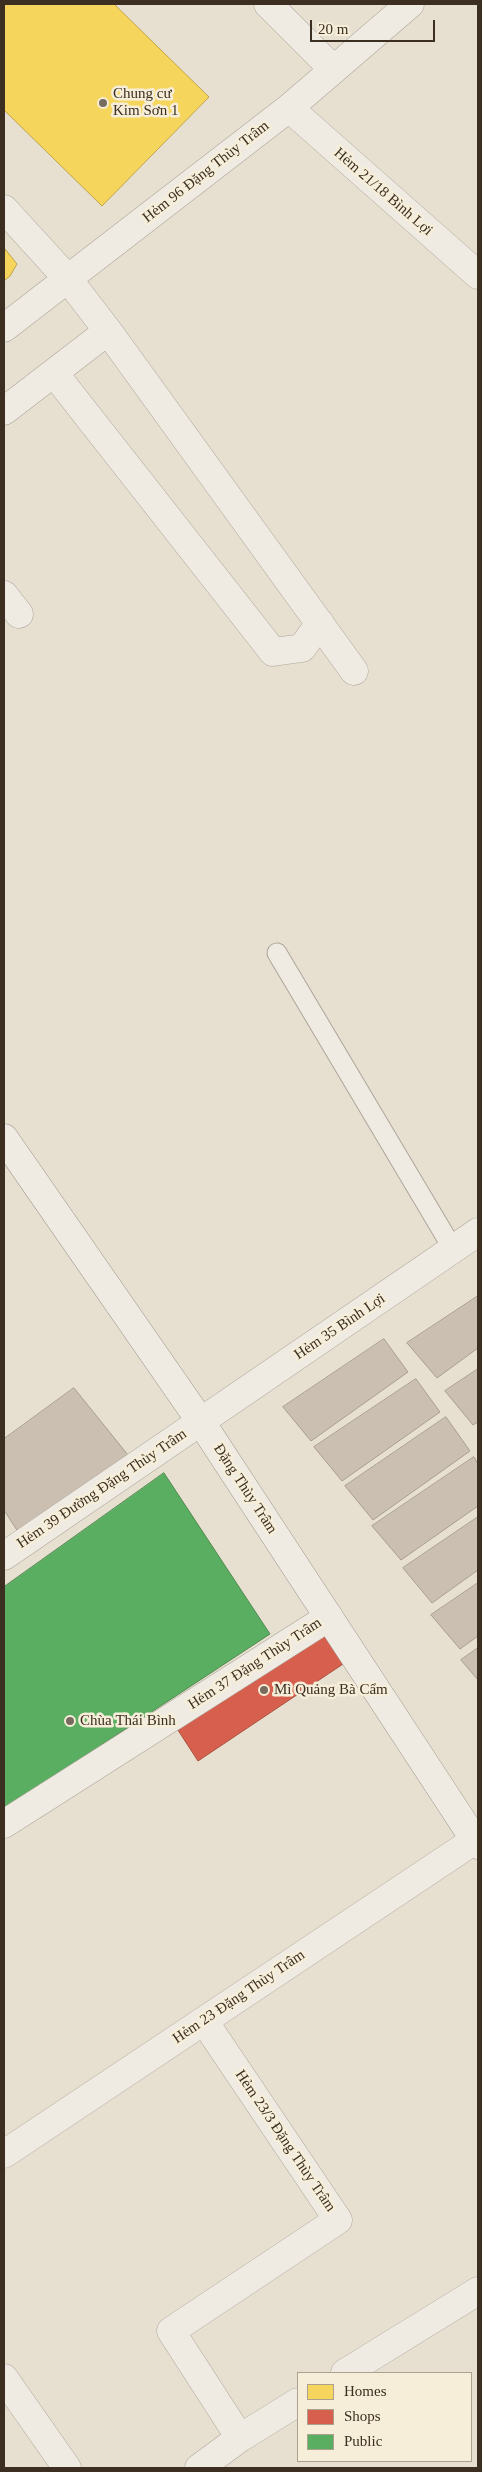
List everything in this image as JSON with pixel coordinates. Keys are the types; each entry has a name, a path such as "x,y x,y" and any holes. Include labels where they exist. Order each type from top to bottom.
{"street":[{"path":"268,4 333,70"},
{"name":"Hẻm 96 Đặng Thùy Trâm","path":"4,328 288,108 410,4"},
{"name":"Hẻm 21/18 Bình Lợi","path":"288,108 478,275"},
{"path":"4,208 68,279 108,331 354,671"},
{"path":"4,411 108,331"},
{"path":"54,373 273,652 302,648 320,623"},
{"name":"Đặng Thùy Trâm","path":"4,1138 201,1422 476,1842"},
{"name":"Hẻm 35 Bình Lợi","path":"201,1422 478,1232"},
{"name":"Hẻm 39 Đường Đặng Thùy Trâm","path":"4,1556 201,1422"},
{"name":"Hẻm 37 Đặng Thùy Trâm","path":"4,1824 329,1617"},
{"name":"Hẻm 23 Đặng Thùy Trâm","path":"4,2154 476,1842"},
{"name":"Hẻm 23/3 Đặng Thùy Trâm","path":"204,2020 338,2220 171,2331 240,2438"},
{"path":"347,2372 478,2291"},
{"path":"4,2378 67,2468"},
{"path":"199,2468 240,2438 297,2403"}],"lane":[{"path":"276,954 453,1249"}],"building: Homes":[{"name":"Chung cư Kim Sơn 1","path":"4,4 114,4 209,97 102,206 4,110"},
{"path":"5,249 17,264 10,276 4,281"}],"building: Shops":[{"name":"Mì Quảng Bà Cẩm","path":"329,1617 355,1656 198,1761 174,1724"}],"building: Public":[{"name":"Chùa Thái Bình","path":"164,1473 270,1634 4,1809 4,1587"}],"building: Other":[{"path":"478,1296 478,1348 437,1378 407,1343"},
{"path":"384,1339 408,1372 311,1441 283,1407"},
{"path":"478,1369 478,1422 473,1425 445,1391"},
{"path":"416,1379 440,1412 342,1481 314,1447"},
{"path":"74,1388 128,1455 20,1535 4,1510 4,1439"},
{"path":"446,1417 470,1451 373,1520 345,1486"},
{"path":"474,1457 478,1464 478,1506 401,1560 372,1526"},
{"path":"478,1517 478,1570 432,1603 403,1568"},
{"path":"478,1583 478,1636 460,1649 431,1615"},
{"path":"478,1648 478,1680 461,1660"}],"place":[{"name":"Chung cư Kim Sơn 1","path":"103,103"},
{"name":"Mì Quảng Bà Cẩm","path":"264,1690"},
{"name":"Chùa Thái Bình","path":"70,1721"}]}
